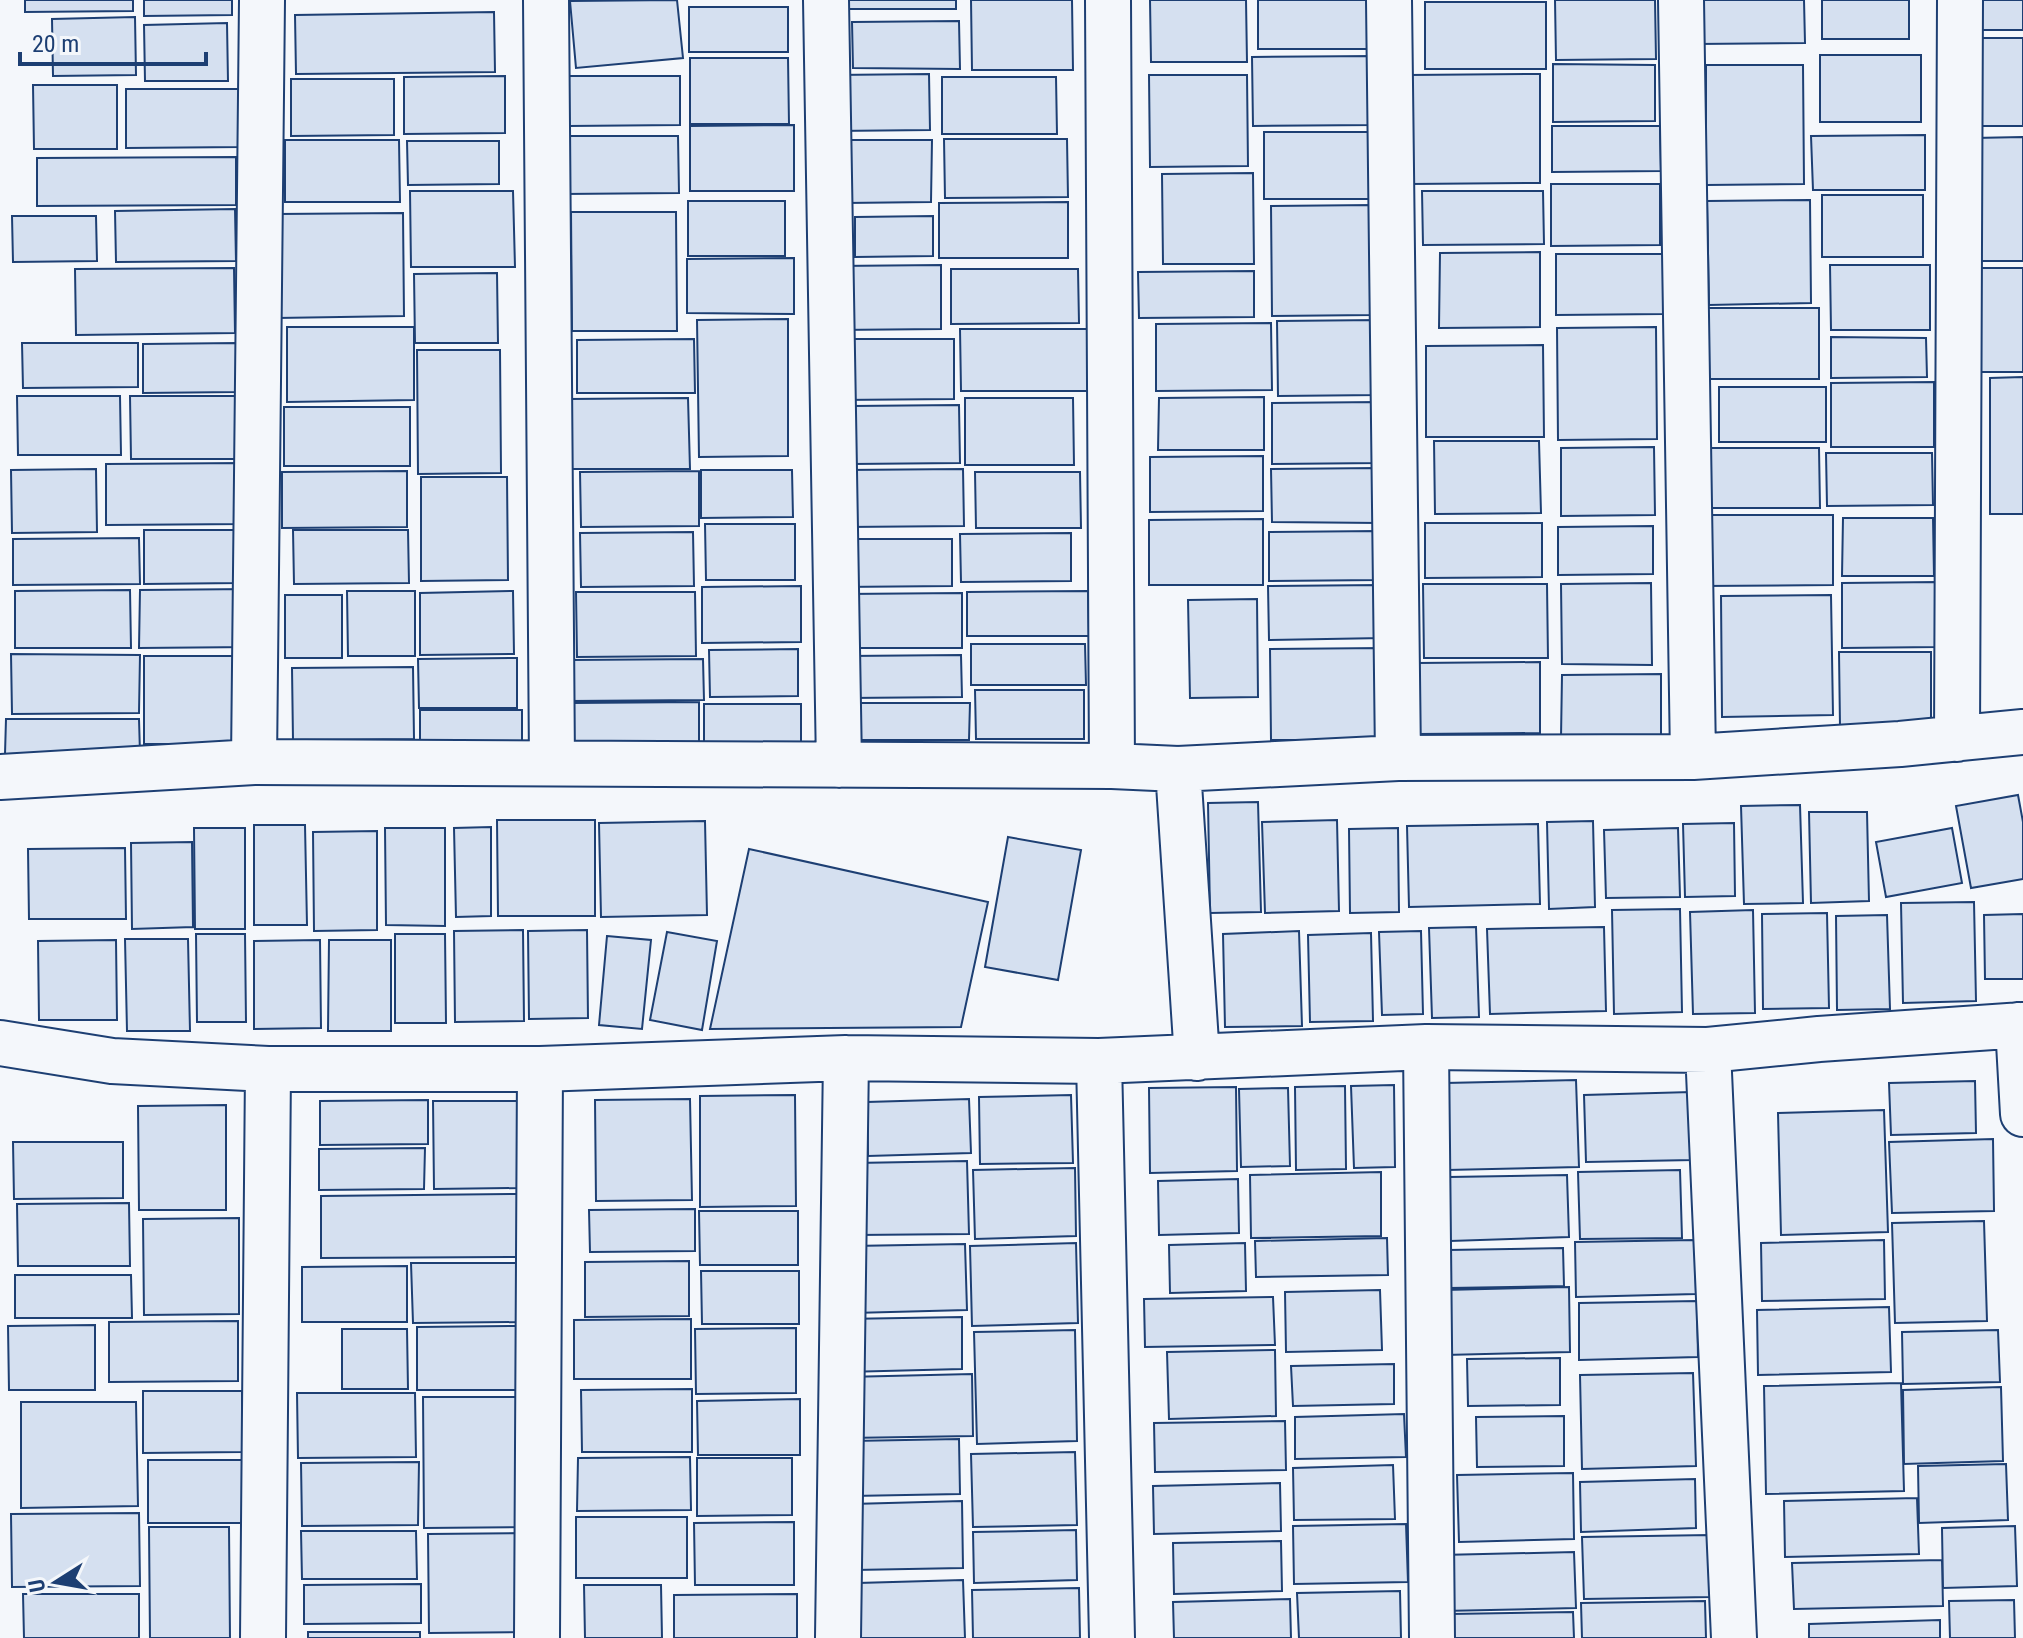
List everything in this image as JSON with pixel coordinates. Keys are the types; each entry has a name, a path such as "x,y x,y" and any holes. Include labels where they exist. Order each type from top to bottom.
{"street":[{"path":"254,762 262,0"},
{"path":"546,0 552,762"},
{"path":"826,0 839,765"},
{"path":"1108,0 1112,766"},
{"path":"1389,0 1398,758"},
{"path":"1681,0 1693,757"},
{"path":"1957,739 1960,0"},
{"path":"0,777 254,762 1112,766 1178,769 1398,758 1693,757 2023,732"},
{"path":"1178,769 1197,1058"},
{"path":"0,1043 112,1061 268,1069 540,1069 846,1058 1099,1061 1426,1047 1708,1050 2020,1025 2023,1114"},
{"path":"1426,1047 1432,1638"},
{"path":"1708,1050 1734,1638"},
{"path":"838,1638 846,1058"},
{"path":"1099,1061 1112,1638"},
{"path":"263,1638 268,1069"},
{"path":"537,1638 540,1069"}],"building":[{"path":"25,0 133,0 133,11 25,12"},
{"path":"144,0 232,0 232,15 144,16"},
{"path":"677,0 683,58 576,68 570,1"},
{"path":"839,0 956,0 956,9 839,9"},
{"path":"971,0 1072,0 1073,70 972,70"},
{"path":"1150,0 1246,0 1247,62 1151,62"},
{"path":"1258,0 1375,0 1375,49 1258,49"},
{"path":"1555,0 1655,0 1656,59 1556,60"},
{"path":"1695,0 1804,0 1805,43 1696,44"},
{"path":"1822,0 1909,0 1909,39 1822,39"},
{"path":"1977,0 2023,0 2023,30 1977,30"},
{"path":"1425,2 1546,2 1546,69 1425,69"},
{"path":"689,7 788,7 788,52 689,52"},
{"path":"494,12 495,72 296,74 295,15"},
{"path":"135,17 136,75 53,76 52,19"},
{"path":"959,21 960,69 853,68 852,22"},
{"path":"227,23 228,81 145,81 144,25"},
{"path":"1965,38 2023,38 2023,126 1965,126"},
{"path":"1820,55 1921,55 1921,122 1820,122"},
{"path":"1375,56 1376,125 1253,126 1252,57"},
{"path":"690,58 788,58 789,124 690,124"},
{"path":"1553,64 1655,65 1655,121 1553,122"},
{"path":"1706,65 1803,65 1804,184 1706,185"},
{"path":"929,74 930,130 834,131 834,75"},
{"path":"1540,74 1540,183 1410,184 1408,75"},
{"path":"1149,75 1247,75 1248,166 1150,167"},
{"path":"505,76 505,133 404,134 404,77"},
{"path":"569,76 680,76 680,125 569,126"},
{"path":"942,77 1056,77 1057,134 942,134"},
{"path":"291,79 394,79 394,135 291,136"},
{"path":"33,85 117,85 117,149 34,149"},
{"path":"126,89 242,89 242,147 126,148"},
{"path":"794,125 794,191 690,191 690,126"},
{"path":"1552,126 1660,126 1661,171 1552,172"},
{"path":"1264,132 1374,132 1374,199 1264,199"},
{"path":"1925,135 1925,190 1813,190 1811,136"},
{"path":"563,136 678,136 679,193 563,194"},
{"path":"2023,137 2023,261 1975,261 1974,138"},
{"path":"944,139 1067,139 1068,197 945,198"},
{"path":"285,140 399,140 400,202 285,202"},
{"path":"844,140 932,140 931,202 845,203"},
{"path":"407,141 499,141 499,184 408,185"},
{"path":"236,157 236,205 37,206 37,158"},
{"path":"1253,173 1254,264 1163,264 1162,174"},
{"path":"1551,184 1660,184 1660,245 1551,246"},
{"path":"410,191 513,191 515,267 411,267"},
{"path":"1422,191 1543,191 1544,244 1423,245"},
{"path":"1822,195 1923,195 1923,257 1822,257"},
{"path":"1810,200 1811,303 1709,305 1707,201"},
{"path":"688,201 785,201 785,256 688,256"},
{"path":"1068,202 1068,258 939,258 939,203"},
{"path":"1373,205 1373,315 1272,316 1271,206"},
{"path":"235,209 236,261 116,262 115,211"},
{"path":"571,212 676,212 677,331 572,331"},
{"path":"403,213 404,316 277,318 277,214"},
{"path":"12,216 96,216 97,261 13,262"},
{"path":"933,216 933,256 855,257 855,217"},
{"path":"1540,252 1540,327 1439,328 1440,253"},
{"path":"1556,254 1663,254 1663,314 1556,315"},
{"path":"794,258 794,314 687,313 687,259"},
{"path":"941,265 941,329 836,330 836,266"},
{"path":"1830,265 1930,265 1930,330 1831,330"},
{"path":"234,268 235,333 76,335 75,269"},
{"path":"1979,268 2023,268 2023,372 1981,372"},
{"path":"951,269 1078,269 1079,323 951,324"},
{"path":"1254,271 1254,317 1139,318 1138,272"},
{"path":"497,273 498,343 415,343 414,274"},
{"path":"1701,308 1819,308 1819,379 1702,379"},
{"path":"788,319 788,456 699,457 697,320"},
{"path":"1379,320 1379,395 1278,396 1277,321"},
{"path":"1271,323 1272,390 1156,391 1156,324"},
{"path":"287,327 414,327 414,400 287,402"},
{"path":"1656,327 1657,439 1558,440 1557,328"},
{"path":"960,329 1087,329 1088,391 961,391"},
{"path":"1831,337 1926,338 1927,377 1831,378"},
{"path":"694,339 695,393 577,393 577,340"},
{"path":"839,339 954,339 954,399 839,400"},
{"path":"22,343 138,343 138,387 23,388"},
{"path":"237,343 237,392 143,393 143,344"},
{"path":"1543,345 1544,437 1426,437 1426,346"},
{"path":"417,350 500,350 501,473 418,474"},
{"path":"2023,377 2023,514 1990,514 1990,378"},
{"path":"1934,382 1934,447 1831,447 1831,383"},
{"path":"1719,387 1826,387 1826,442 1719,442"},
{"path":"17,396 120,396 121,455 18,455"},
{"path":"130,396 241,396 241,459 131,459"},
{"path":"1264,397 1264,450 1158,450 1159,398"},
{"path":"688,398 690,469 570,469 569,399"},
{"path":"965,398 1073,398 1074,465 965,465"},
{"path":"1379,402 1380,463 1272,464 1272,403"},
{"path":"959,405 960,463 852,464 852,406"},
{"path":"284,407 410,407 410,466 284,466"},
{"path":"1434,441 1539,441 1541,513 1435,514"},
{"path":"1654,447 1655,515 1561,516 1561,448"},
{"path":"1707,448 1819,448 1820,508 1707,508"},
{"path":"1826,453 1932,453 1933,505 1827,506"},
{"path":"1263,456 1263,511 1150,512 1150,457"},
{"path":"244,463 245,524 106,525 106,464"},
{"path":"1378,468 1379,523 1272,522 1271,469"},
{"path":"96,469 97,532 12,533 11,470"},
{"path":"963,469 964,526 845,527 844,470"},
{"path":"701,470 792,470 793,517 701,518"},
{"path":"407,471 407,527 282,528 282,472"},
{"path":"699,471 699,526 581,527 580,472"},
{"path":"975,472 1080,472 1081,528 976,528"},
{"path":"421,477 507,477 508,580 421,581"},
{"path":"1703,515 1833,515 1833,585 1703,586"},
{"path":"1843,518 1933,518 1934,576 1842,576"},
{"path":"1263,519 1263,585 1149,585 1149,520"},
{"path":"1425,523 1542,523 1542,577 1425,578"},
{"path":"705,524 795,524 795,580 706,580"},
{"path":"1653,526 1653,574 1558,575 1558,527"},
{"path":"144,530 238,530 239,583 144,584"},
{"path":"293,530 408,530 409,583 294,584"},
{"path":"1378,531 1379,580 1269,581 1269,532"},
{"path":"693,532 694,586 581,587 580,533"},
{"path":"1071,533 1071,581 961,582 960,534"},
{"path":"139,538 140,584 13,585 13,539"},
{"path":"839,539 952,539 952,586 839,587"},
{"path":"1937,582 1938,647 1842,648 1842,583"},
{"path":"1651,583 1652,665 1562,664 1561,584"},
{"path":"1423,584 1547,584 1548,658 1424,658"},
{"path":"1382,585 1383,638 1269,640 1268,586"},
{"path":"801,586 801,642 702,643 702,587"},
{"path":"251,589 252,647 139,648 140,590"},
{"path":"130,590 131,648 15,648 15,591"},
{"path":"347,591 415,591 415,656 348,656"},
{"path":"513,591 514,654 420,655 420,593"},
{"path":"1088,591 1089,636 967,636 967,592"},
{"path":"576,592 695,592 696,656 577,657"},
{"path":"962,593 962,648 846,648 845,594"},
{"path":"285,595 342,595 342,658 285,658"},
{"path":"1831,595 1833,715 1722,717 1721,596"},
{"path":"1257,599 1258,697 1190,698 1188,600"},
{"path":"971,644 1085,644 1086,685 971,685"},
{"path":"1384,648 1385,740 1271,740 1270,649"},
{"path":"798,649 798,696 710,697 709,650"},
{"path":"1839,652 1931,652 1931,726 1840,726"},
{"path":"11,654 140,655 139,713 12,714"},
{"path":"961,655 962,697 849,698 848,656"},
{"path":"144,656 243,656 243,744 144,744"},
{"path":"517,658 517,708 419,708 418,659"},
{"path":"703,659 704,700 570,701 570,660"},
{"path":"1540,662 1540,733 1419,734 1417,663"},
{"path":"413,667 414,739 293,740 292,668"},
{"path":"1661,674 1661,737 1561,738 1562,675"},
{"path":"975,690 1084,690 1084,739 976,739"},
{"path":"699,702 699,746 571,747 571,703"},
{"path":"843,703 970,703 969,740 843,740"},
{"path":"704,704 801,704 801,744 704,744"},
{"path":"420,710 522,710 522,751 420,751"},
{"path":"6,719 139,719 140,753 5,754"},
{"path":"2018,795 2023,822 2023,879 1971,888 1956,806"},
{"path":"1258,802 1261,912 1210,913 1208,803"},
{"path":"1800,805 1803,903 1744,904 1741,806"},
{"path":"1809,812 1867,812 1869,901 1811,903"},
{"path":"497,820 595,820 595,916 498,916"},
{"path":"1337,820 1339,911 1265,913 1262,822"},
{"path":"705,821 707,915 601,917 599,823"},
{"path":"1593,821 1595,907 1549,909 1547,822"},
{"path":"1734,823 1735,896 1685,897 1683,824"},
{"path":"1538,824 1540,904 1409,907 1407,826"},
{"path":"254,825 305,825 307,925 254,925"},
{"path":"491,827 491,916 456,917 454,828"},
{"path":"194,828 245,828 245,929 195,929"},
{"path":"385,828 445,828 445,926 386,925"},
{"path":"1398,828 1399,912 1350,913 1349,829"},
{"path":"1678,828 1680,897 1606,898 1604,830"},
{"path":"1952,828 1962,883 1886,897 1876,842"},
{"path":"377,831 377,930 314,931 313,832"},
{"path":"1008,837 1081,850 1058,980 985,967"},
{"path":"192,842 193,927 132,929 131,843"},
{"path":"125,848 126,919 29,919 28,849"},
{"path":"749,849 988,902 961,1027 710,1029"},
{"path":"1974,902 1976,1001 1903,1003 1901,903"},
{"path":"1680,909 1682,1012 1614,1014 1612,910"},
{"path":"1753,910 1755,1013 1693,1014 1690,912"},
{"path":"1827,913 1829,1008 1763,1009 1762,914"},
{"path":"2023,914 2023,979 1985,979 1984,915"},
{"path":"1887,915 1890,1009 1837,1010 1836,916"},
{"path":"1476,927 1479,1017 1432,1018 1429,928"},
{"path":"1604,927 1606,1011 1490,1014 1487,929"},
{"path":"523,930 524,1021 455,1022 454,931"},
{"path":"587,930 588,1018 529,1019 528,931"},
{"path":"1299,931 1302,1026 1225,1027 1223,934"},
{"path":"1421,931 1423,1014 1382,1015 1379,932"},
{"path":"667,932 717,941 702,1030 650,1020"},
{"path":"1371,933 1373,1021 1310,1022 1308,935"},
{"path":"196,934 245,934 246,1022 197,1022"},
{"path":"395,934 445,934 446,1023 395,1023"},
{"path":"607,936 651,940 642,1029 599,1025"},
{"path":"125,939 188,939 190,1031 127,1031"},
{"path":"116,940 117,1020 39,1020 38,941"},
{"path":"320,940 321,1028 254,1029 254,941"},
{"path":"329,940 391,940 391,1031 328,1031"},
{"path":"1576,1080 1579,1167 1447,1170 1445,1083"},
{"path":"1975,1081 1976,1133 1891,1135 1889,1083"},
{"path":"1394,1085 1395,1167 1354,1168 1351,1086"},
{"path":"1345,1086 1346,1169 1296,1170 1295,1087"},
{"path":"1236,1087 1237,1171 1150,1173 1149,1088"},
{"path":"1288,1088 1290,1166 1241,1167 1239,1089"},
{"path":"1691,1092 1693,1160 1586,1162 1584,1095"},
{"path":"795,1095 796,1206 700,1207 700,1096"},
{"path":"1071,1095 1073,1163 980,1164 979,1097"},
{"path":"690,1099 692,1200 596,1201 595,1100"},
{"path":"969,1099 971,1153 868,1156 867,1102"},
{"path":"428,1100 428,1144 320,1145 320,1101"},
{"path":"433,1101 519,1101 520,1188 434,1189"},
{"path":"226,1105 226,1210 139,1210 138,1106"},
{"path":"1884,1110 1888,1232 1781,1235 1778,1113"},
{"path":"1993,1139 1994,1211 1892,1213 1889,1142"},
{"path":"13,1142 123,1142 123,1198 14,1199"},
{"path":"425,1148 424,1189 319,1190 319,1149"},
{"path":"967,1161 969,1234 856,1235 855,1163"},
{"path":"1075,1168 1076,1236 975,1239 973,1170"},
{"path":"1680,1170 1682,1238 1580,1239 1578,1172"},
{"path":"1381,1172 1381,1236 1251,1238 1250,1175"},
{"path":"1567,1175 1569,1237 1450,1241 1449,1177"},
{"path":"1238,1179 1239,1233 1159,1235 1158,1181"},
{"path":"519,1194 520,1257 321,1258 321,1196"},
{"path":"129,1203 130,1266 18,1266 17,1204"},
{"path":"695,1209 695,1251 590,1252 589,1210"},
{"path":"699,1211 798,1211 798,1265 700,1265"},
{"path":"239,1218 239,1314 144,1315 143,1219"},
{"path":"1984,1221 1987,1321 1895,1323 1892,1223"},
{"path":"1387,1238 1388,1275 1256,1277 1255,1241"},
{"path":"1695,1240 1696,1294 1576,1297 1575,1242"},
{"path":"1884,1240 1885,1299 1762,1301 1761,1243"},
{"path":"1076,1243 1078,1323 972,1326 970,1246"},
{"path":"1245,1243 1246,1291 1170,1293 1169,1245"},
{"path":"965,1244 967,1310 853,1313 852,1246"},
{"path":"1563,1248 1564,1286 1449,1288 1448,1250"},
{"path":"689,1261 689,1316 585,1317 585,1262"},
{"path":"411,1263 522,1263 523,1322 413,1323"},
{"path":"407,1266 407,1322 302,1322 302,1267"},
{"path":"701,1271 799,1271 799,1324 702,1324"},
{"path":"15,1275 131,1275 132,1318 15,1318"},
{"path":"1569,1287 1570,1352 1445,1355 1444,1290"},
{"path":"1380,1290 1382,1350 1286,1352 1285,1292"},
{"path":"1273,1297 1275,1345 1145,1347 1144,1299"},
{"path":"1697,1301 1698,1357 1579,1360 1579,1303"},
{"path":"1889,1307 1891,1372 1758,1375 1757,1310"},
{"path":"962,1317 962,1369 845,1372 844,1319"},
{"path":"691,1319 691,1379 574,1379 574,1320"},
{"path":"238,1321 238,1381 109,1382 109,1322"},
{"path":"95,1325 95,1390 9,1390 8,1326"},
{"path":"519,1326 520,1390 417,1390 417,1327"},
{"path":"796,1328 796,1393 696,1394 695,1329"},
{"path":"342,1329 407,1329 408,1389 342,1389"},
{"path":"1075,1330 1077,1441 977,1444 974,1332"},
{"path":"1998,1330 2000,1382 1903,1384 1902,1332"},
{"path":"1275,1350 1276,1416 1169,1419 1167,1352"},
{"path":"1560,1358 1560,1405 1468,1406 1467,1359"},
{"path":"1394,1364 1394,1404 1293,1406 1291,1366"},
{"path":"1693,1373 1696,1466 1582,1469 1580,1375"},
{"path":"972,1374 973,1436 847,1438 846,1377"},
{"path":"1901,1383 1904,1491 1766,1494 1764,1386"},
{"path":"2001,1387 2003,1461 1904,1464 1903,1390"},
{"path":"692,1389 692,1452 582,1452 581,1390"},
{"path":"143,1391 242,1391 242,1452 143,1453"},
{"path":"297,1393 415,1393 416,1457 298,1458"},
{"path":"423,1397 524,1397 525,1527 424,1528"},
{"path":"800,1399 800,1455 698,1455 697,1401"},
{"path":"21,1402 136,1402 138,1506 21,1508"},
{"path":"1404,1414 1406,1457 1295,1459 1295,1417"},
{"path":"1564,1416 1564,1466 1477,1467 1476,1417"},
{"path":"1285,1421 1286,1470 1155,1472 1154,1423"},
{"path":"959,1439 960,1494 852,1496 851,1441"},
{"path":"1075,1452 1077,1525 973,1527 971,1454"},
{"path":"690,1457 691,1510 577,1511 578,1458"},
{"path":"697,1458 792,1458 792,1515 697,1516"},
{"path":"148,1460 246,1460 246,1523 148,1523"},
{"path":"419,1462 418,1525 302,1526 301,1463"},
{"path":"2006,1464 2008,1520 1919,1523 1918,1466"},
{"path":"1393,1465 1395,1519 1294,1520 1293,1468"},
{"path":"1573,1473 1574,1539 1459,1542 1457,1475"},
{"path":"1695,1479 1696,1528 1581,1532 1580,1482"},
{"path":"1280,1483 1281,1531 1154,1534 1153,1486"},
{"path":"1917,1498 1919,1554 1785,1557 1784,1501"},
{"path":"962,1501 963,1568 854,1570 852,1504"},
{"path":"139,1513 140,1586 12,1587 11,1514"},
{"path":"576,1517 687,1517 687,1578 576,1578"},
{"path":"794,1522 794,1585 695,1585 694,1523"},
{"path":"1406,1524 1408,1582 1294,1584 1293,1526"},
{"path":"2015,1526 2017,1586 1943,1588 1942,1528"},
{"path":"149,1527 229,1527 230,1638 150,1638"},
{"path":"1076,1530 1077,1580 974,1583 973,1532"},
{"path":"301,1531 416,1531 417,1579 302,1579"},
{"path":"523,1533 524,1632 429,1633 428,1534"},
{"path":"1710,1535 1711,1597 1584,1599 1582,1537"},
{"path":"1281,1541 1282,1591 1174,1594 1173,1543"},
{"path":"1574,1552 1576,1608 1443,1611 1441,1555"},
{"path":"1942,1560 1943,1606 1794,1609 1792,1563"},
{"path":"963,1580 965,1638 859,1638 858,1583"},
{"path":"421,1584 421,1623 304,1624 304,1585"},
{"path":"584,1585 661,1585 662,1638 585,1638"},
{"path":"1079,1588 1080,1638 973,1638 972,1590"},
{"path":"1400,1591 1401,1638 1299,1638 1297,1593"},
{"path":"23,1594 139,1594 139,1638 24,1638"},
{"path":"797,1594 797,1638 674,1638 674,1595"},
{"path":"1290,1599 1291,1638 1174,1638 1173,1602"},
{"path":"2014,1600 2015,1638 1950,1638 1949,1601"},
{"path":"1705,1601 1706,1638 1582,1638 1581,1603"},
{"path":"1573,1612 1574,1638 1450,1638 1450,1614"},
{"path":"1940,1620 1940,1638 1809,1638 1809,1624"},
{"path":"308,1632 420,1632 420,1638 308,1638"}]}
